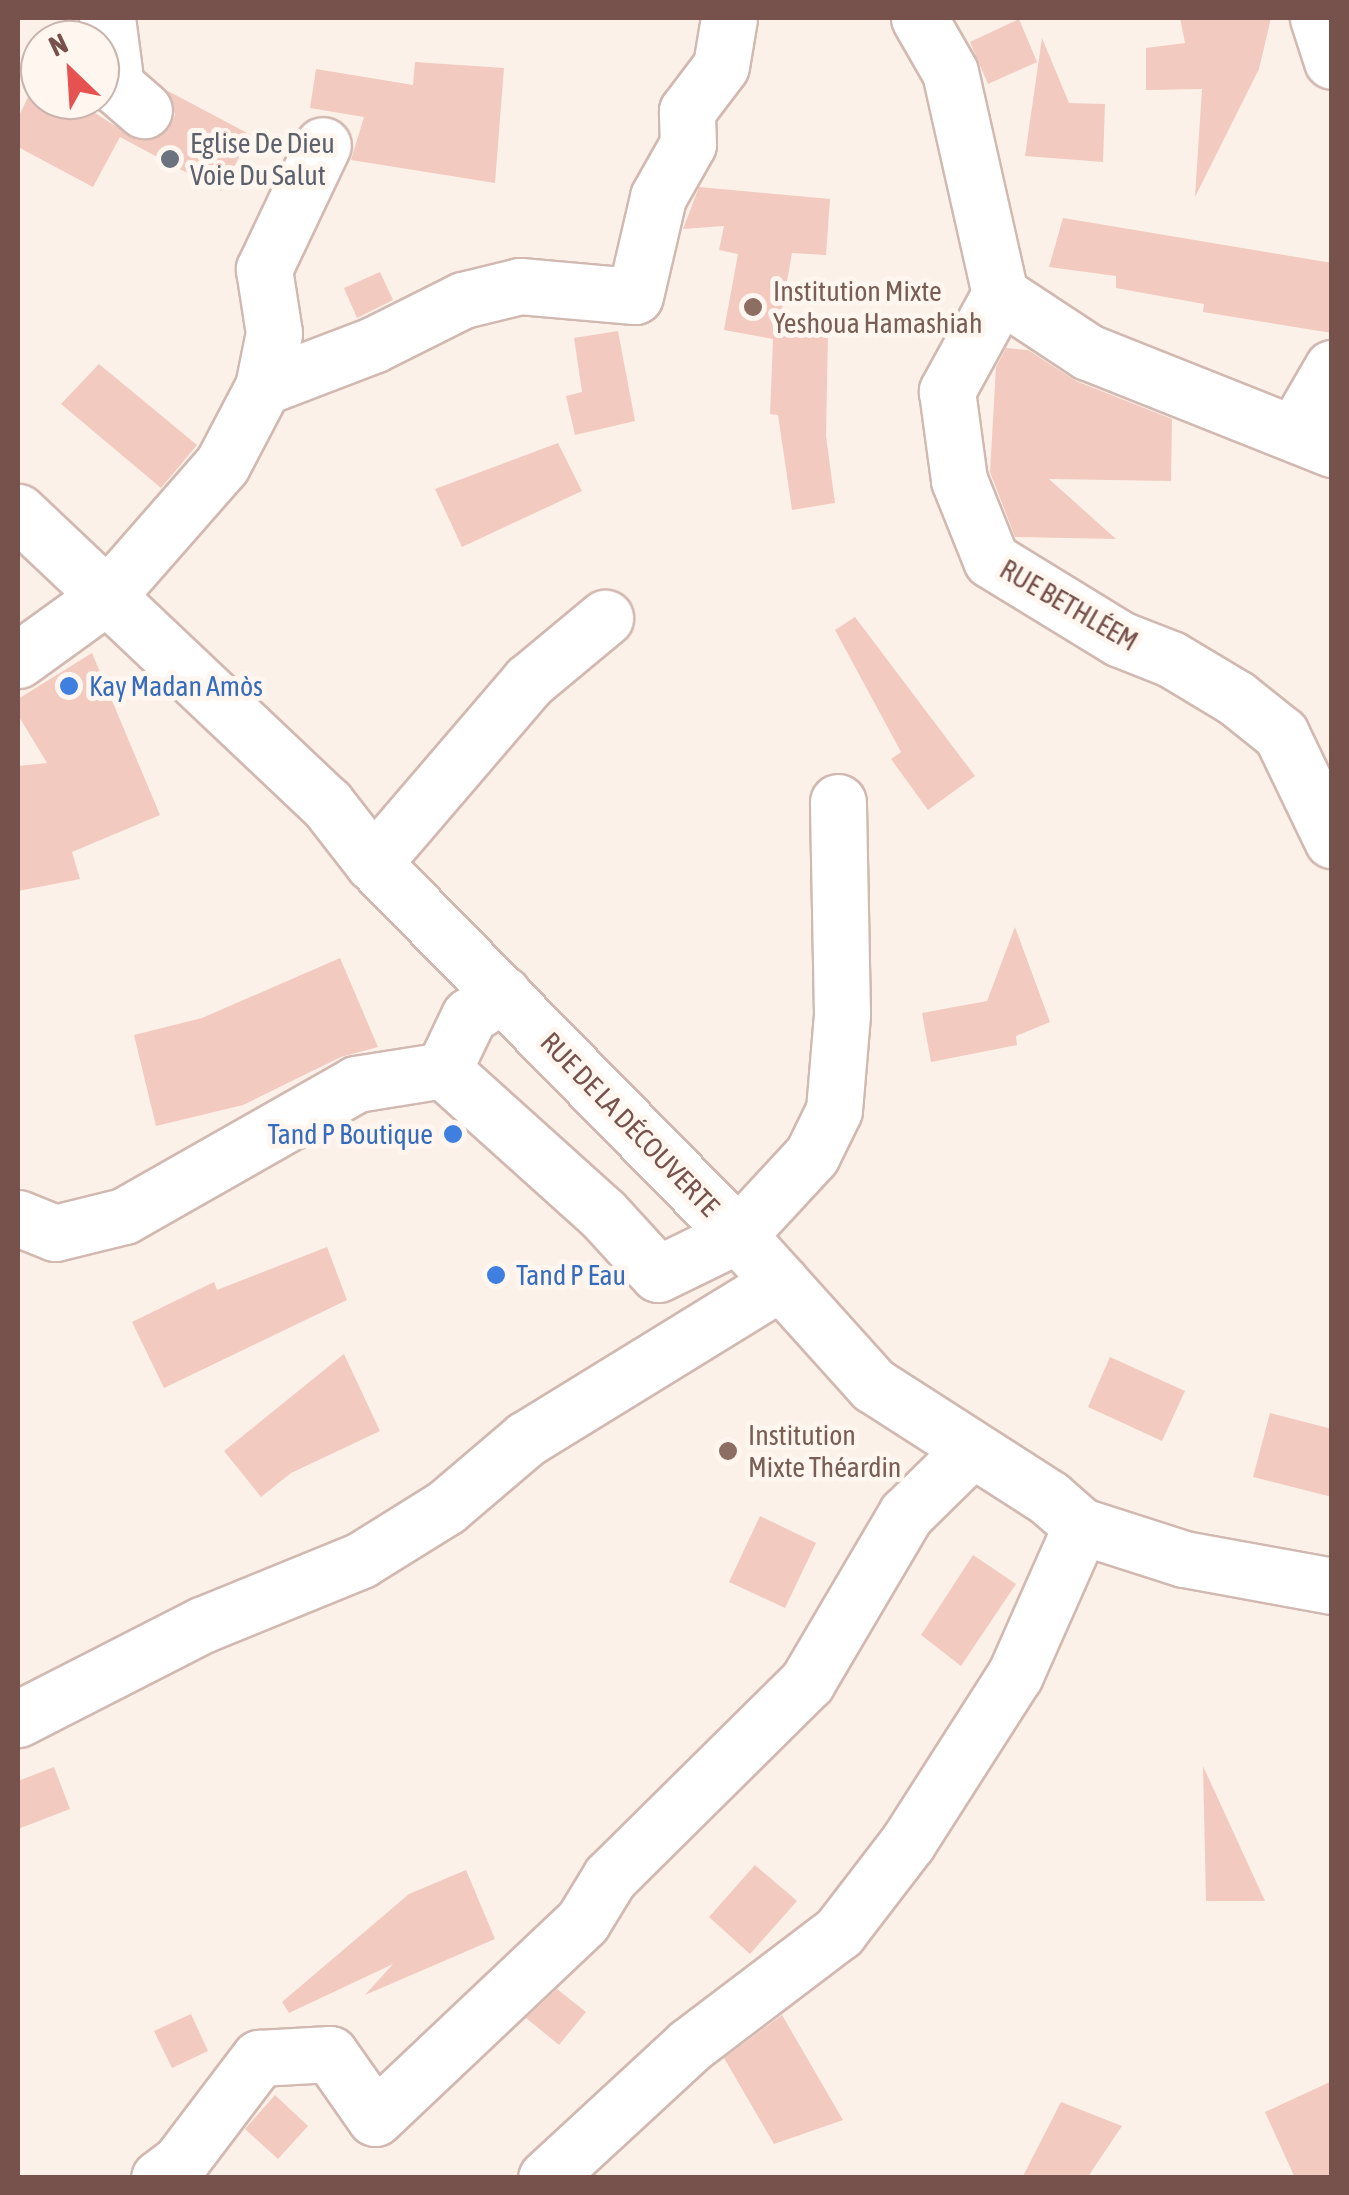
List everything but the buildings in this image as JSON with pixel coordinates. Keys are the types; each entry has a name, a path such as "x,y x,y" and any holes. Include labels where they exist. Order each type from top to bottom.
{"street":[{"path":"107,18 116,86 144,110"},
{"path":"264,387 373,345 463,300 520,286 636,296 658,196 688,144 687,111 721,66 728,18"},
{"path":"919,18 950,72 1000,294 1088,352 1314,440 1332,368"},
{"path":"1318,18 1332,61"},
{"path":"18,660 108,595 222,466 264,387 274,332 264,269 323,145"},
{"name":"RUE BETHLÉEM","path":"1000,294 946,391 958,480 991,560 1120,640 1172,660 1236,698 1281,734 1332,840"},
{"name":"RUE DE LA DÉCOUVERTE","path":"18,512 327,804 373,863 738,1235 873,1385 968,1452 1049,1498 1081,1526 1184,1559 1332,1586"},
{"path":"373,863 529,681 605,618"},
{"path":"443,1070 602,1214 658,1274 738,1235 812,1155 834,1110 842,1014 838,802"},
{"path":"443,1070 469,1016 503,994"},
{"path":"30,1238 124,1216 356,1084 443,1070"},
{"path":"18,1719 184,1633 361,1560 446,1508 526,1439 782,1282"},
{"path":"159,2178 180,2162 259,2058 330,2054 375,2118 583,1921 610,1877 806,1682 906,1514 968,1452"},
{"path":"546,2178 690,2045 839,1932 908,1842 1014,1674 1081,1526"}],"place":[{"name":"Eglise De Dieu Voie Du Salut","path":"170,159"},
{"name":"Institution Mixte Yeshoua Hamashiah","path":"753,307"},
{"name":"Kay Madan Amòs","path":"69,686"},
{"name":"Tand P Boutique","path":"453,1134"},
{"name":"Tand P Eau","path":"496,1275"},
{"name":"Institution Mixte Théardin","path":"728,1451"}]}
